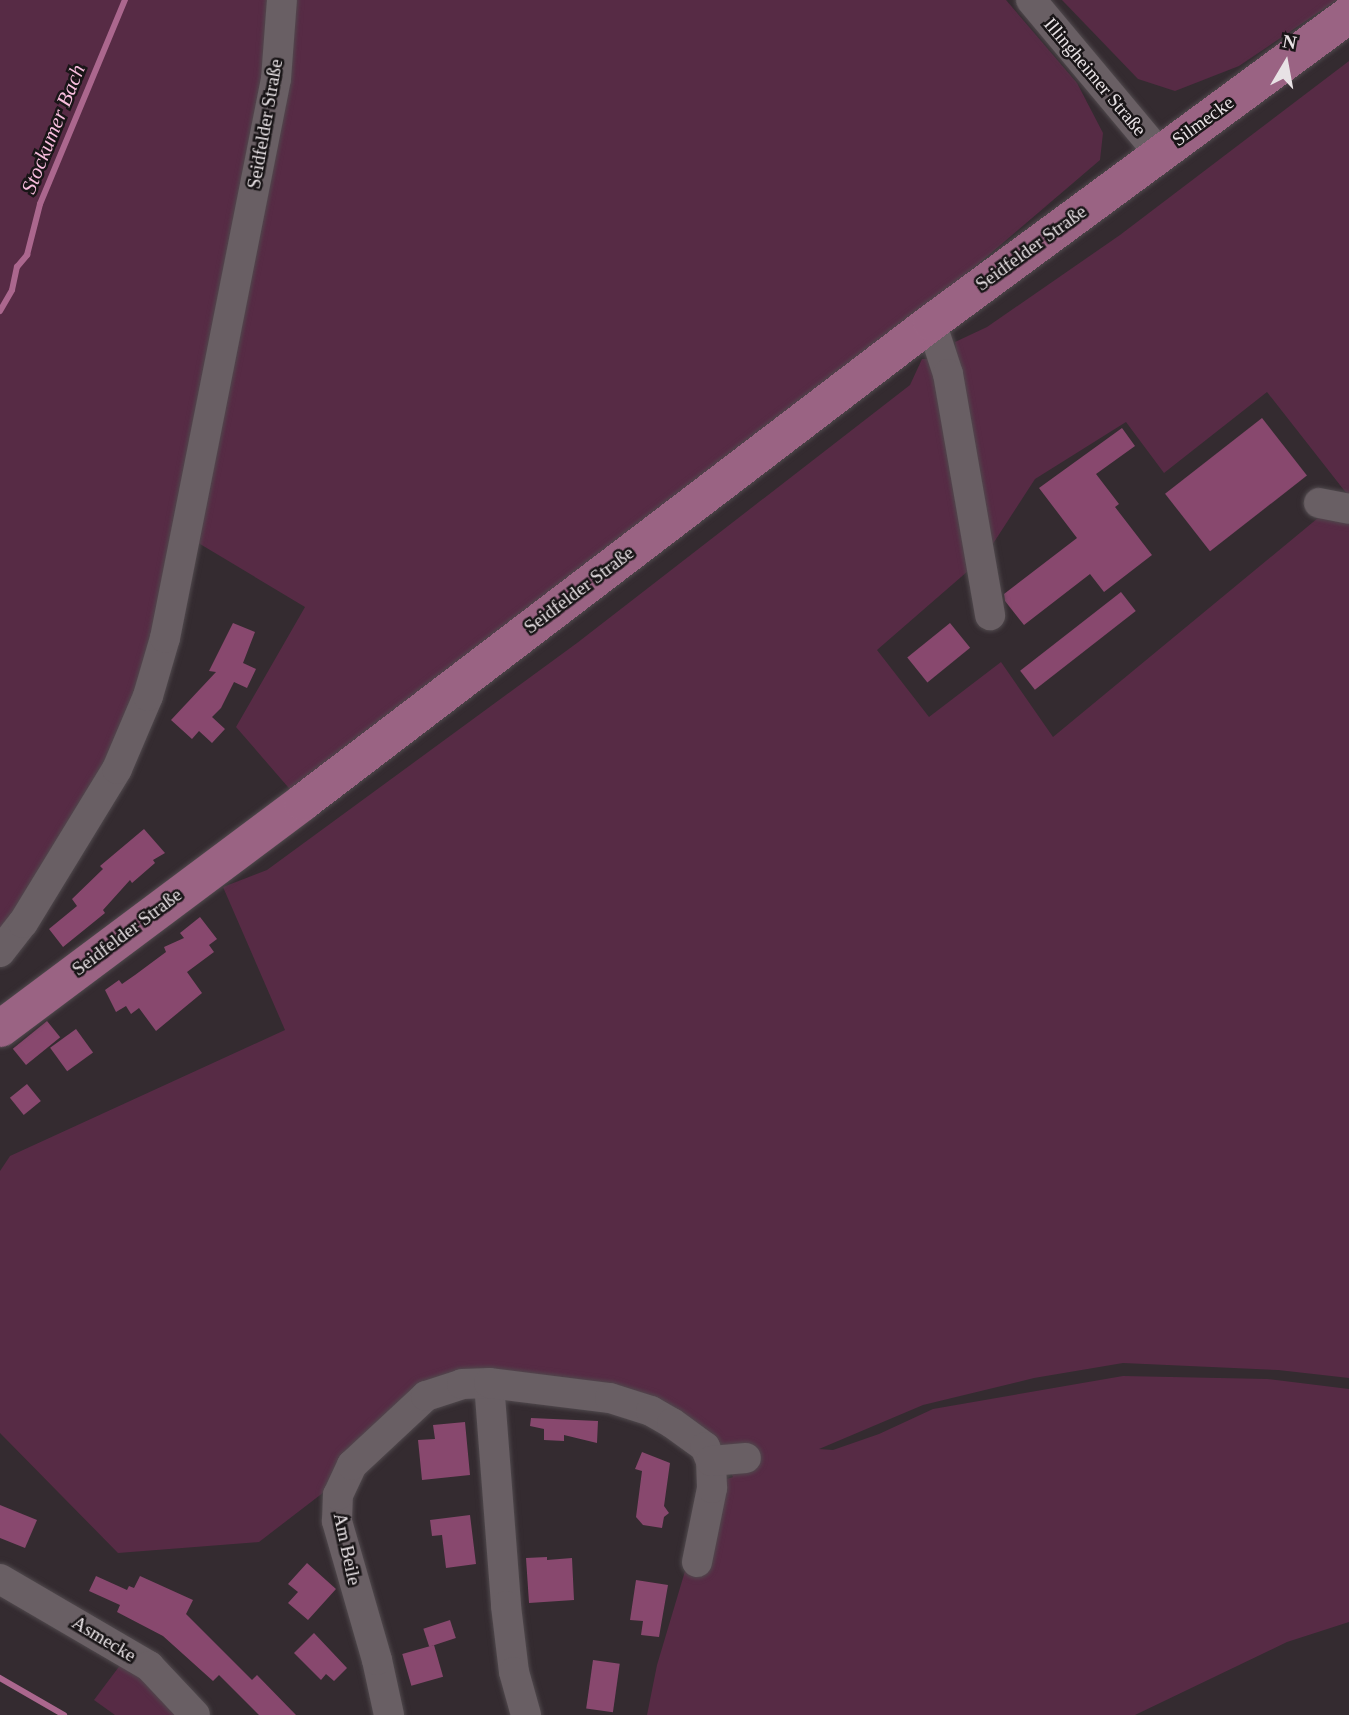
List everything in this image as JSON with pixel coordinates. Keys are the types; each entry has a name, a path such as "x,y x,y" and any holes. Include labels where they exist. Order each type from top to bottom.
{"main road":[{"name":"Silmecke","path":"1159,153 1349,14"},
{"name":"Seidfelder Straße","path":"0,1028 302,802 931,322 1159,153"}],"street":[{"name":"Seidfelder Straße","path":"0,952 23,923 117,769 148,696 165,638 276,79 282,0"},
{"name":"Illingheimer Straße","path":"1031,0 1159,153"},
{"path":"931,322 948,374 990,615"},
{"path":"1319,503 1349,509"},
{"path":"489,1383 506,1606 514,1672 526,1715"},
{"name":"Am Beile","path":"389,1715 377,1660 337,1521 338,1495 352,1465 426,1396 454,1386 489,1383 552,1388 631,1403 651,1410 694,1437 705,1447 711,1461"},
{"path":"697,1562 712,1488 711,1461 746,1458"},
{"name":"Asmecke","path":"0,1579 149,1666 195,1715"}],"shaded area":[{"path":"0,0 1006,0 1077,83 1103,133 1100,160 977,265 294,794 236,727 305,607 190,538 125,741 0,943"},
{"path":"1062,0 1337,0 1239,66 1175,91 1138,79"},
{"path":"1349,61 1349,1378 1278,1370 1123,1363 1034,1378 923,1405 819,1449 833,1450 879,1434 933,1409 1123,1376 1267,1379 1349,1389 1349,1622 1287,1642 1135,1715 647,1715 657,1665 711,1484 733,1477 725,1460 688,1422 475,1376 259,1542 118,1553 0,1433 0,1171 10,1156 285,1030 223,887 267,870 577,643 910,385 922,359 934,359 976,564 877,650 929,717 1001,662 1053,737 1347,494 1267,392 1164,473 1126,422 1035,479 985,556 955,342 987,327 1120,235"},
{"path":"121,1664 189,1715 115,1715 94,1700"}],"building":[{"path":"1262,418 1307,476 1210,551 1165,494"},
{"path":"1122,428 1135,446 1096,474 1119,504 1115,507 1152,555 1104,592 1090,574 1024,625 1005,601 1004,594 1077,538 1039,488"},
{"path":"1121,592 1136,611 1035,690 1020,671"},
{"path":"233,623 255,632 243,663 256,669 247,688 234,682 221,708 212,717 225,729 212,743 199,731 192,739 171,720 216,672 209,671"},
{"path":"950,623 970,648 927,682 907,658"},
{"path":"144,829 165,853 153,860 155,863 132,883 130,880 103,910 105,913 63,947 49,929 77,906 72,899 103,869 100,866"},
{"path":"200,917 217,939 209,945 214,952 187,972 202,993 156,1031 139,1008 131,1014 126,1006 116,1012 105,990 119,980 122,984 166,952 164,947 184,938 180,933"},
{"path":"47,1021 60,1037 26,1065 13,1049"},
{"path":"76,1029 93,1052 67,1071 50,1048"},
{"path":"27,1084 41,1101 24,1115 10,1098"},
{"path":"531,1418 598,1421 597,1443 564,1435 564,1441 544,1440 544,1429 530,1426"},
{"path":"465,1422 470,1475 422,1480 418,1440 435,1439 433,1425"},
{"path":"642,1452 670,1463 664,1506 669,1513 664,1517 662,1528 643,1525 636,1517 642,1471 635,1469"},
{"path":"0,1505 37,1520 25,1548 0,1538"},
{"path":"470,1515 476,1564 446,1568 442,1535 432,1536 430,1520"},
{"path":"547,1557 547,1560 572,1558 574,1600 529,1603 526,1558"},
{"path":"307,1563 336,1589 308,1620 288,1603 298,1592 288,1584"},
{"path":"96,1576 127,1590 129,1586 134,1588 140,1576 193,1600 186,1614 252,1680 257,1675 296,1715 259,1715 219,1675 213,1681 163,1636 117,1612 120,1605 89,1591"},
{"path":"636,1580 668,1585 659,1637 641,1635 643,1621 630,1620"},
{"path":"450,1620 456,1638 429,1647 423,1629"},
{"path":"314,1633 347,1668 334,1681 326,1674 321,1680 294,1653"},
{"path":"434,1645 443,1677 411,1686 402,1654"},
{"path":"593,1660 620,1664 613,1712 586,1709"}],"waterway":[{"name":"Stockumer Bach","path":"0,311 12,290 17,267 27,255 40,204 125,0"},
{"name":"Asmecke","path":"0,1678 64,1715"}]}
